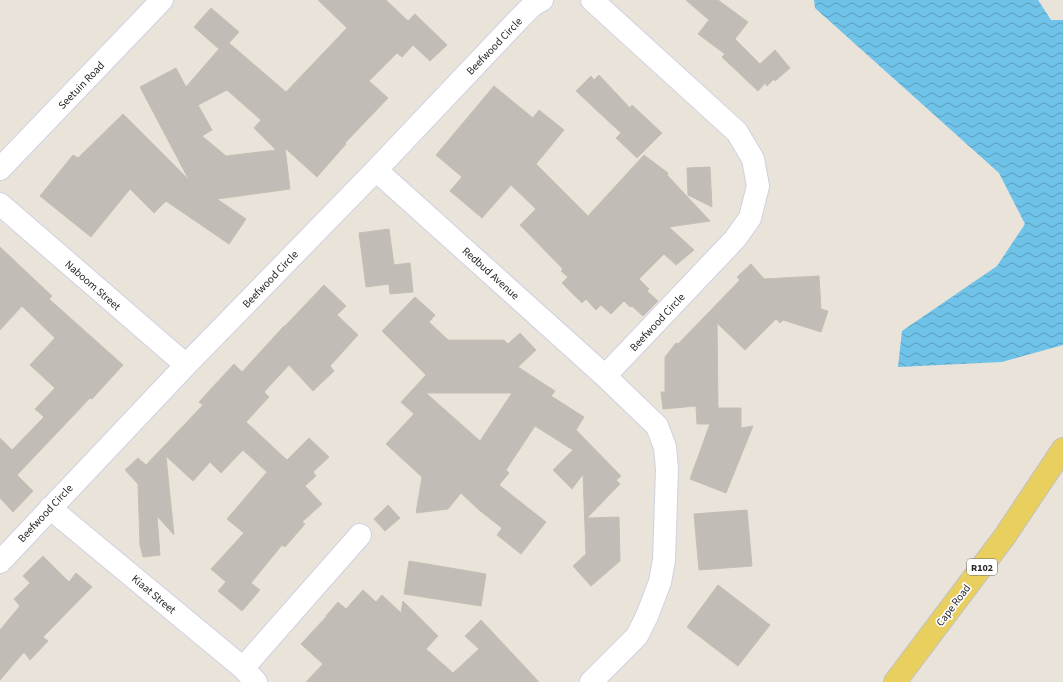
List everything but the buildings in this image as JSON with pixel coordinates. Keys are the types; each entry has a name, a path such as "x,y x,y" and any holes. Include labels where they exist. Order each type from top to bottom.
{"main road":[{"name":"Cape Road","path":"895,682 1005,536 1063,449"}],"street":[{"name":"Seetuin Road","path":"0,169 162,0"},
{"name":"Beefwood Circle","path":"0,562 186,365 376,170 518,20 533,5 542,0"},
{"name":"Beefwood Circle","path":"592,0 737,132 753,159 758,186 750,218 735,239 605,376"},
{"name":"Redbud Avenue","path":"376,170 605,376"},
{"name":"Naboom Street","path":"0,204 186,365"},
{"path":"591,682 637,636 660,582 664,560 667,469 665,447 657,426 605,376"},
{"name":"Kiaat Street","path":"50,508 249,675"},
{"path":"249,675 360,535"}],"water":[{"path":"814,0 1038,0 1051,20 1063,20 1063,345 1002,362 898,367 902,331 997,266 1025,224 999,173 815,8"}]}
